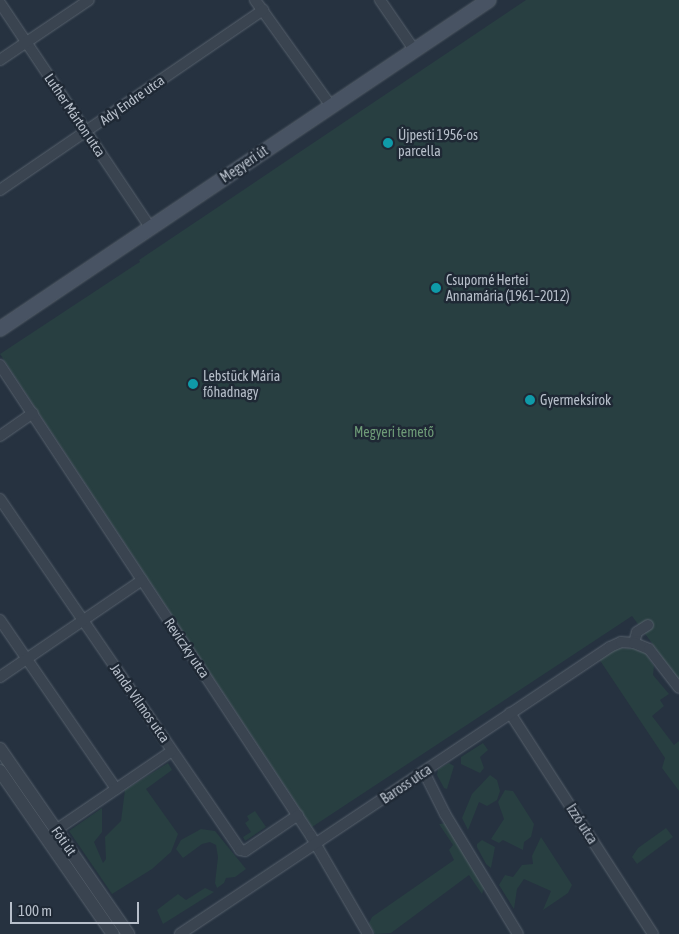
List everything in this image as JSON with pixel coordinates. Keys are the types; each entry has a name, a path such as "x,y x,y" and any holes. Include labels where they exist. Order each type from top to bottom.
{"main road":[{"name":"Megyeri út","path":"0,330 415,50 482,2"}],"street":[{"path":"0,60 90,0"},
{"path":"255,0 331,106"},
{"path":"380,0 415,50"},
{"name":"Luther Márton utca","path":"0,3 150,227"},
{"name":"Ady Endre utca","path":"0,190 263,10"},
{"name":"Reviczky utca","path":"0,365 317,844 368,934"},
{"path":"0,436 33,413"},
{"name":"Janda Vilmos utca","path":"0,500 243,851 298,815"},
{"path":"0,677 142,580"},
{"path":"0,620 116,789"},
{"path":"648,625 637,632 634,643 649,649 679,688"},
{"name":"Baross utca","path":"180,934 610,647 621,642 634,643"},
{"name":"Izzó utca","path":"510,713 654,934"},
{"name":"Fóti út","path":"0,749 128,934"},
{"path":"56,830 172,751"},
{"name":"Fóti út","path":"0,771 113,934"},
{"path":"424,772 445,814 518,934"}],"green space":[{"name":"Megyeri temető","path":"526,0 679,0 679,680 632,616 312,827 0,354 140,262 139,260"},
{"path":"618,648 638,649 646,654 654,666 653,675 669,694 660,700 664,706 652,716 674,745 679,741 679,791 662,768 665,758 599,659"},
{"path":"483,743 488,750 480,757 484,768 480,773 461,764 461,757"},
{"path":"168,763 172,770 146,789 178,834 171,852 152,869 112,894 69,831 102,808 102,832 94,842 103,863 106,859 105,837 121,821 125,790"},
{"path":"449,763 454,766 447,789 444,788 437,775 438,769"},
{"path":"490,775 497,780 500,791 497,800 487,806 479,802 468,830 462,818 472,794"},
{"path":"505,790 513,791 534,824 531,837 524,842 523,850 503,840 499,843 491,839 504,819 498,802"},
{"path":"255,811 266,827 245,841 243,837 251,832 245,823 249,820 247,816"},
{"path":"448,823 485,885 482,894 469,875 391,933 375,934 369,923 372,917 454,860 449,850 453,845 439,824"},
{"path":"666,828 673,837 637,864 632,857 638,848"},
{"path":"201,829 215,831 246,869 235,877 226,878 224,883 217,888 215,883 218,857 216,845 210,842 202,844 183,858 176,849 181,840"},
{"path":"541,837 572,885 568,893 543,910 551,891 524,879 517,889 514,909 499,885 505,875 513,877 522,865 533,864 532,856"},
{"path":"482,840 495,847 491,868 486,864 477,847 477,844"},
{"path":"205,888 214,892 163,924 157,910 178,894 186,900"}],"place":[{"name":"Újpesti 1956-os parcella","path":"388,143"},
{"name":"Csuporné Hertei Annamária (1961–2012)","path":"436,288"},
{"name":"Lebstück Mária főhadnagy","path":"193,384"},
{"name":"Gyermeksírok","path":"530,400"}]}
